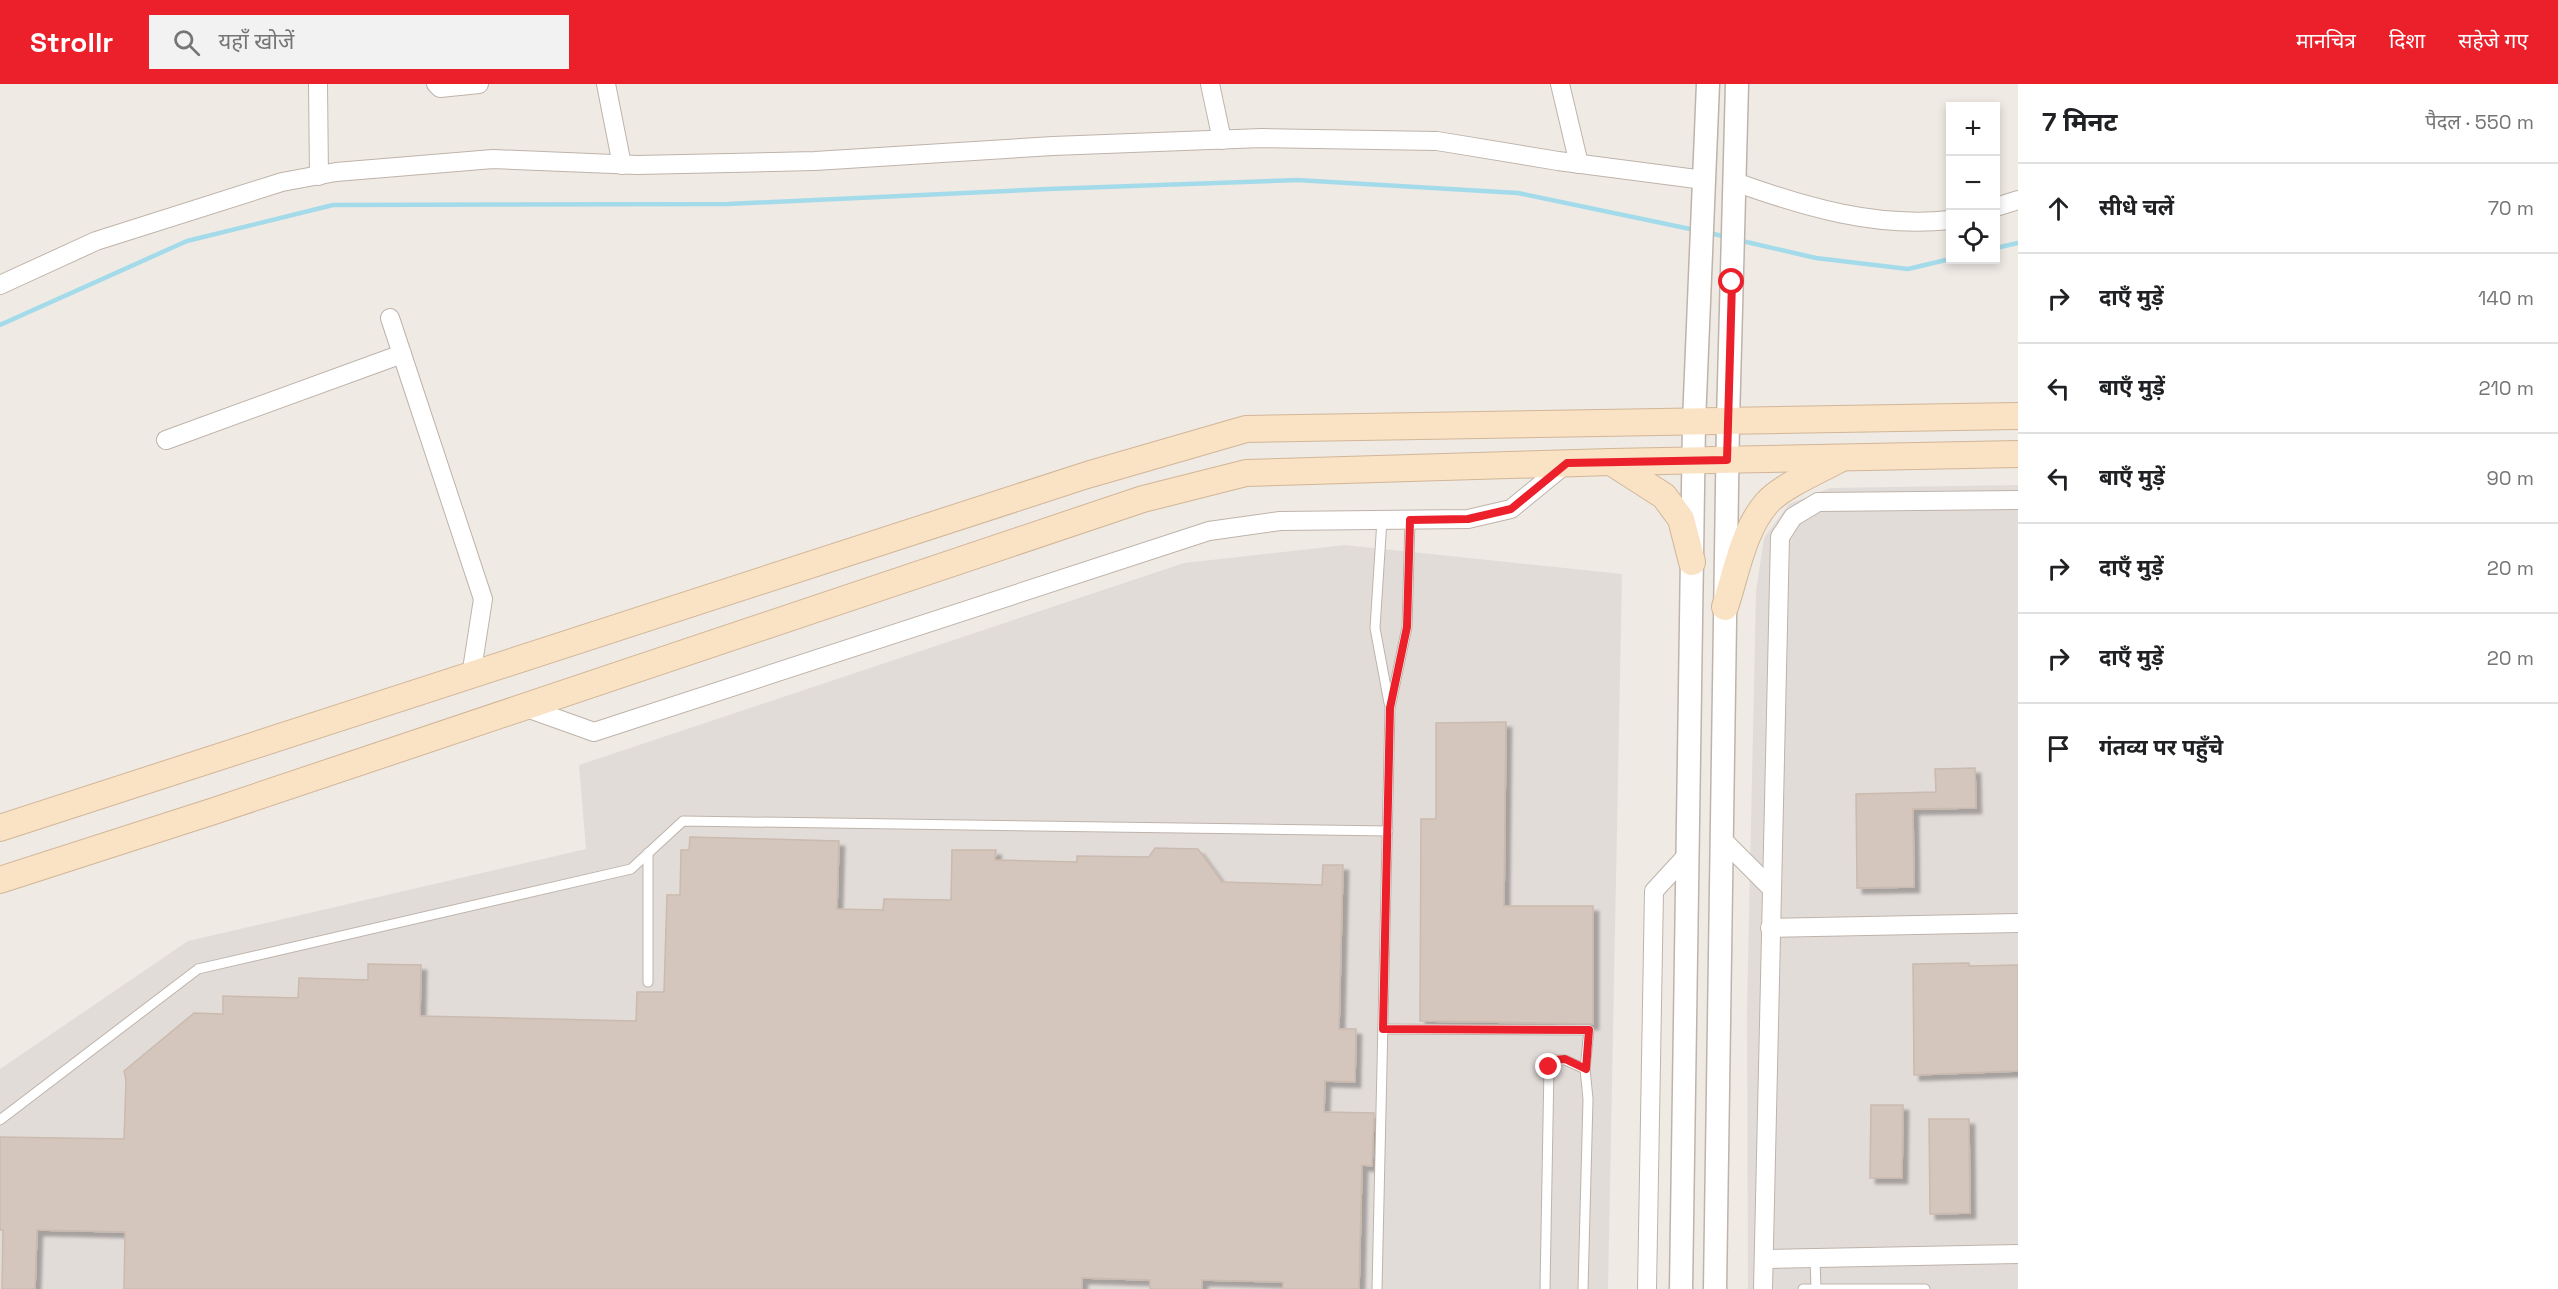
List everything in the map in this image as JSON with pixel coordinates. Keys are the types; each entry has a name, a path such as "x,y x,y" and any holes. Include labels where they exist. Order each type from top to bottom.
{"main road":[{"path":"0,828 1087,475 1246,429 2018,416"},
{"path":"0,880 1143,499 1246,473 1567,463 2018,454"},
{"path":"1725,607 1748,535 1766,503 1797,482 1843,457"},
{"path":"1611,462 1664,496 1681,519 1692,562"}],"street":[{"path":"318,84 319,176"},
{"path":"436,84 440,88 479,84"},
{"path":"606,84 622,165"},
{"path":"1210,84 1222,140"},
{"path":"1560,84 1579,164"},
{"path":"1681,1289 1694,422 1708,84"},
{"path":"1715,1289 1727,460 1737,84"},
{"path":"0,285 96,241 282,182 319,176 493,159 622,165 815,160 1053,146 1222,140 1437,141 1579,164 1704,190"},
{"path":"1735,182 1791,202 1869,220 1923,223 1946,220"},
{"path":"2000,205 2018,200"},
{"path":"390,318 483,599 471,676"},
{"path":"166,440 402,354"},
{"path":"524,707 594,732 1209,531 1280,521 1468,519 1511,509 1567,463"},
{"path":"1763,1289 1780,537 1793,517 1818,502 2018,500"},
{"path":"1722,839 1771,888"},
{"path":"1647,1289 1654,891 1688,854"},
{"path":"1770,928 2018,923"},
{"path":"1764,1259 2018,1254"}],"lane":[{"path":"1382,520 1375,628 1390,708"},
{"path":"1377,1289 1390,708 1407,627 1410,520"},
{"path":"0,1120 198,969 631,869 683,821 1388,831"},
{"path":"648,853 648,982"},
{"path":"1383,1029 1589,1030 1586,1069 1588,1099 1583,1289"},
{"path":"1545,1289 1549,1067 1555,1060 1565,1059 1586,1069"},
{"path":"1815,1258 1816,1289"},
{"path":"1715,1260 1724,1289"},
{"path":"1803,1289 1925,1289"}],"shaded area":[{"path":"2018,485 2018,1289 1748,1289 1747,1009 1756,591 1764,538 1789,504 1830,488"},
{"path":"1345,545 1622,574 1608,1289 0,1289 0,1069 188,941 586,849 579,765 1184,563"}],"building":[{"path":"1506,722 1504,906 1593,906 1593,1024 1420,1021 1421,819 1436,819 1436,723"},
{"path":"1975,768 1976,808 1913,809 1914,887 1857,888 1856,794 1936,792 1935,769"},
{"path":"690,837 839,841 837,909 883,910 884,899 951,900 952,850 996,850 995,860 1077,862 1077,856 1149,857 1155,848 1198,849 1222,882 1322,885 1323,865 1343,865 1339,1029 1356,1029 1355,1082 1325,1081 1324,1112 1374,1113 1372,1166 1362,1165 1359,1289 1283,1289 1283,1282 1202,1280 1202,1289 1150,1289 1150,1280 1082,1278 1082,1289 124,1289 125,1232 37,1230 35,1289 2,1289 0,1137 124,1139 126,1080 124,1071 194,1013 223,1014 223,996 298,998 299,978 368,980 368,964 421,965 420,1016 636,1021 637,992 664,992 667,895 680,895 681,850 689,850"},
{"path":"1969,963 1969,966 2018,965 2018,1071 1914,1075 1913,964"},
{"path":"1871,1105 1903,1105 1902,1178 1870,1178"},
{"path":"1929,1119 1969,1119 1970,1213 1930,1214"}],"waterway":[{"path":"0,325 187,241 333,205 728,204 1297,180 1518,193 1695,230"},
{"path":"1709,233 1727,237"},
{"path":"1738,240 1816,258 1908,269 1946,260"},
{"path":"2000,247 2018,243"}],"route":[{"path":"1549,1067 1555,1060 1565,1059 1586,1069 1589,1030 1383,1029 1390,708 1407,627 1410,520 1468,519 1511,509 1567,463 1727,460 1732,282"}]}
